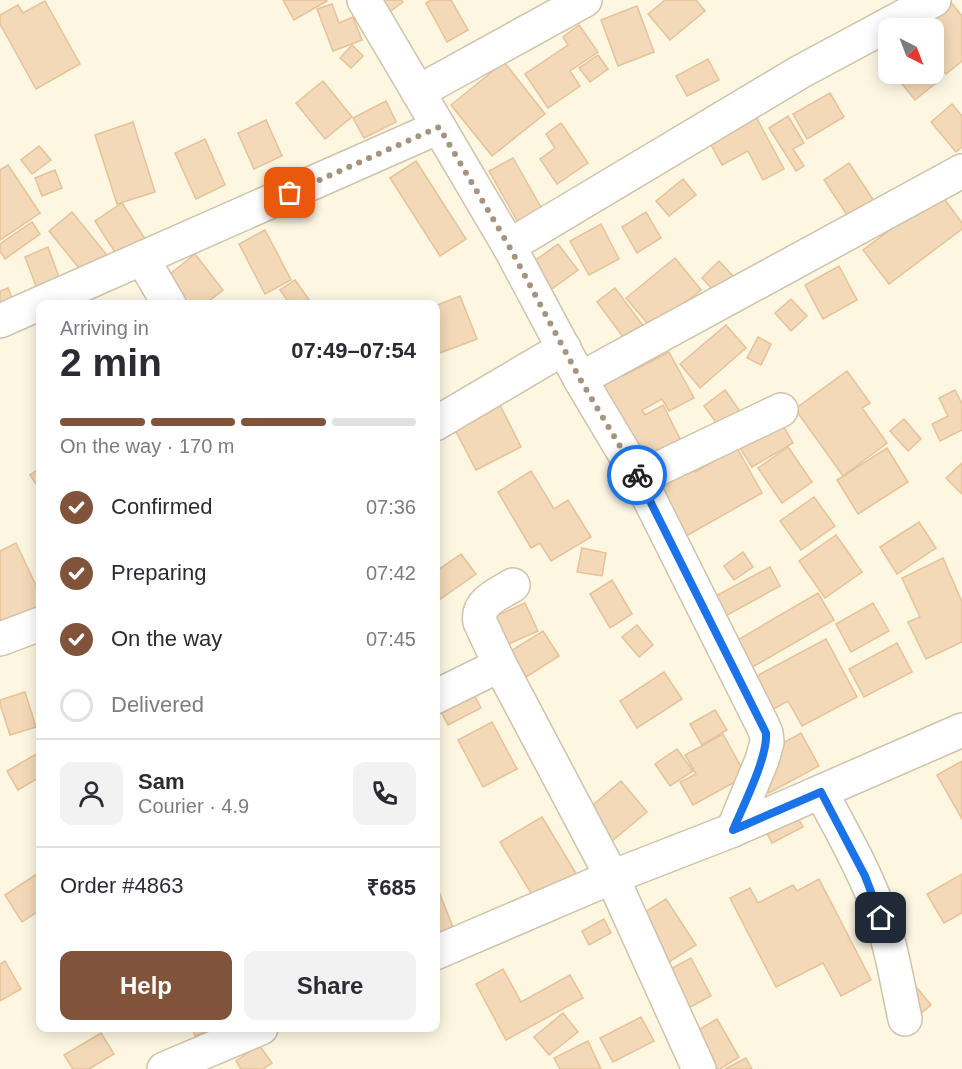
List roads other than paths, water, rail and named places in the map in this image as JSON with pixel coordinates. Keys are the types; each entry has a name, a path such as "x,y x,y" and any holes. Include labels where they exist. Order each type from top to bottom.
{"street":[{"path":"364,0 509,246 580,379 639,478 766,733 767,742 762,760 733,830"},
{"path":"418,92 585,0"},
{"path":"509,246 800,72 934,0"},
{"path":"47,300 439,127"},
{"path":"580,379 962,171"},
{"path":"142,258 168,300"},
{"path":"0,321 36,305"},
{"path":"440,421 564,348"},
{"path":"639,478 781,410"},
{"path":"513,585 482,607 478,614 480,622 500,665 612,877 699,1069"},
{"path":"0,639 36,627"},
{"path":"440,695 500,665"},
{"path":"440,951 612,877 733,830 962,730"},
{"path":"821,792 865,876 877,905 905,1019"},
{"path":"164,1069 212,1037 239,1032"}]}
